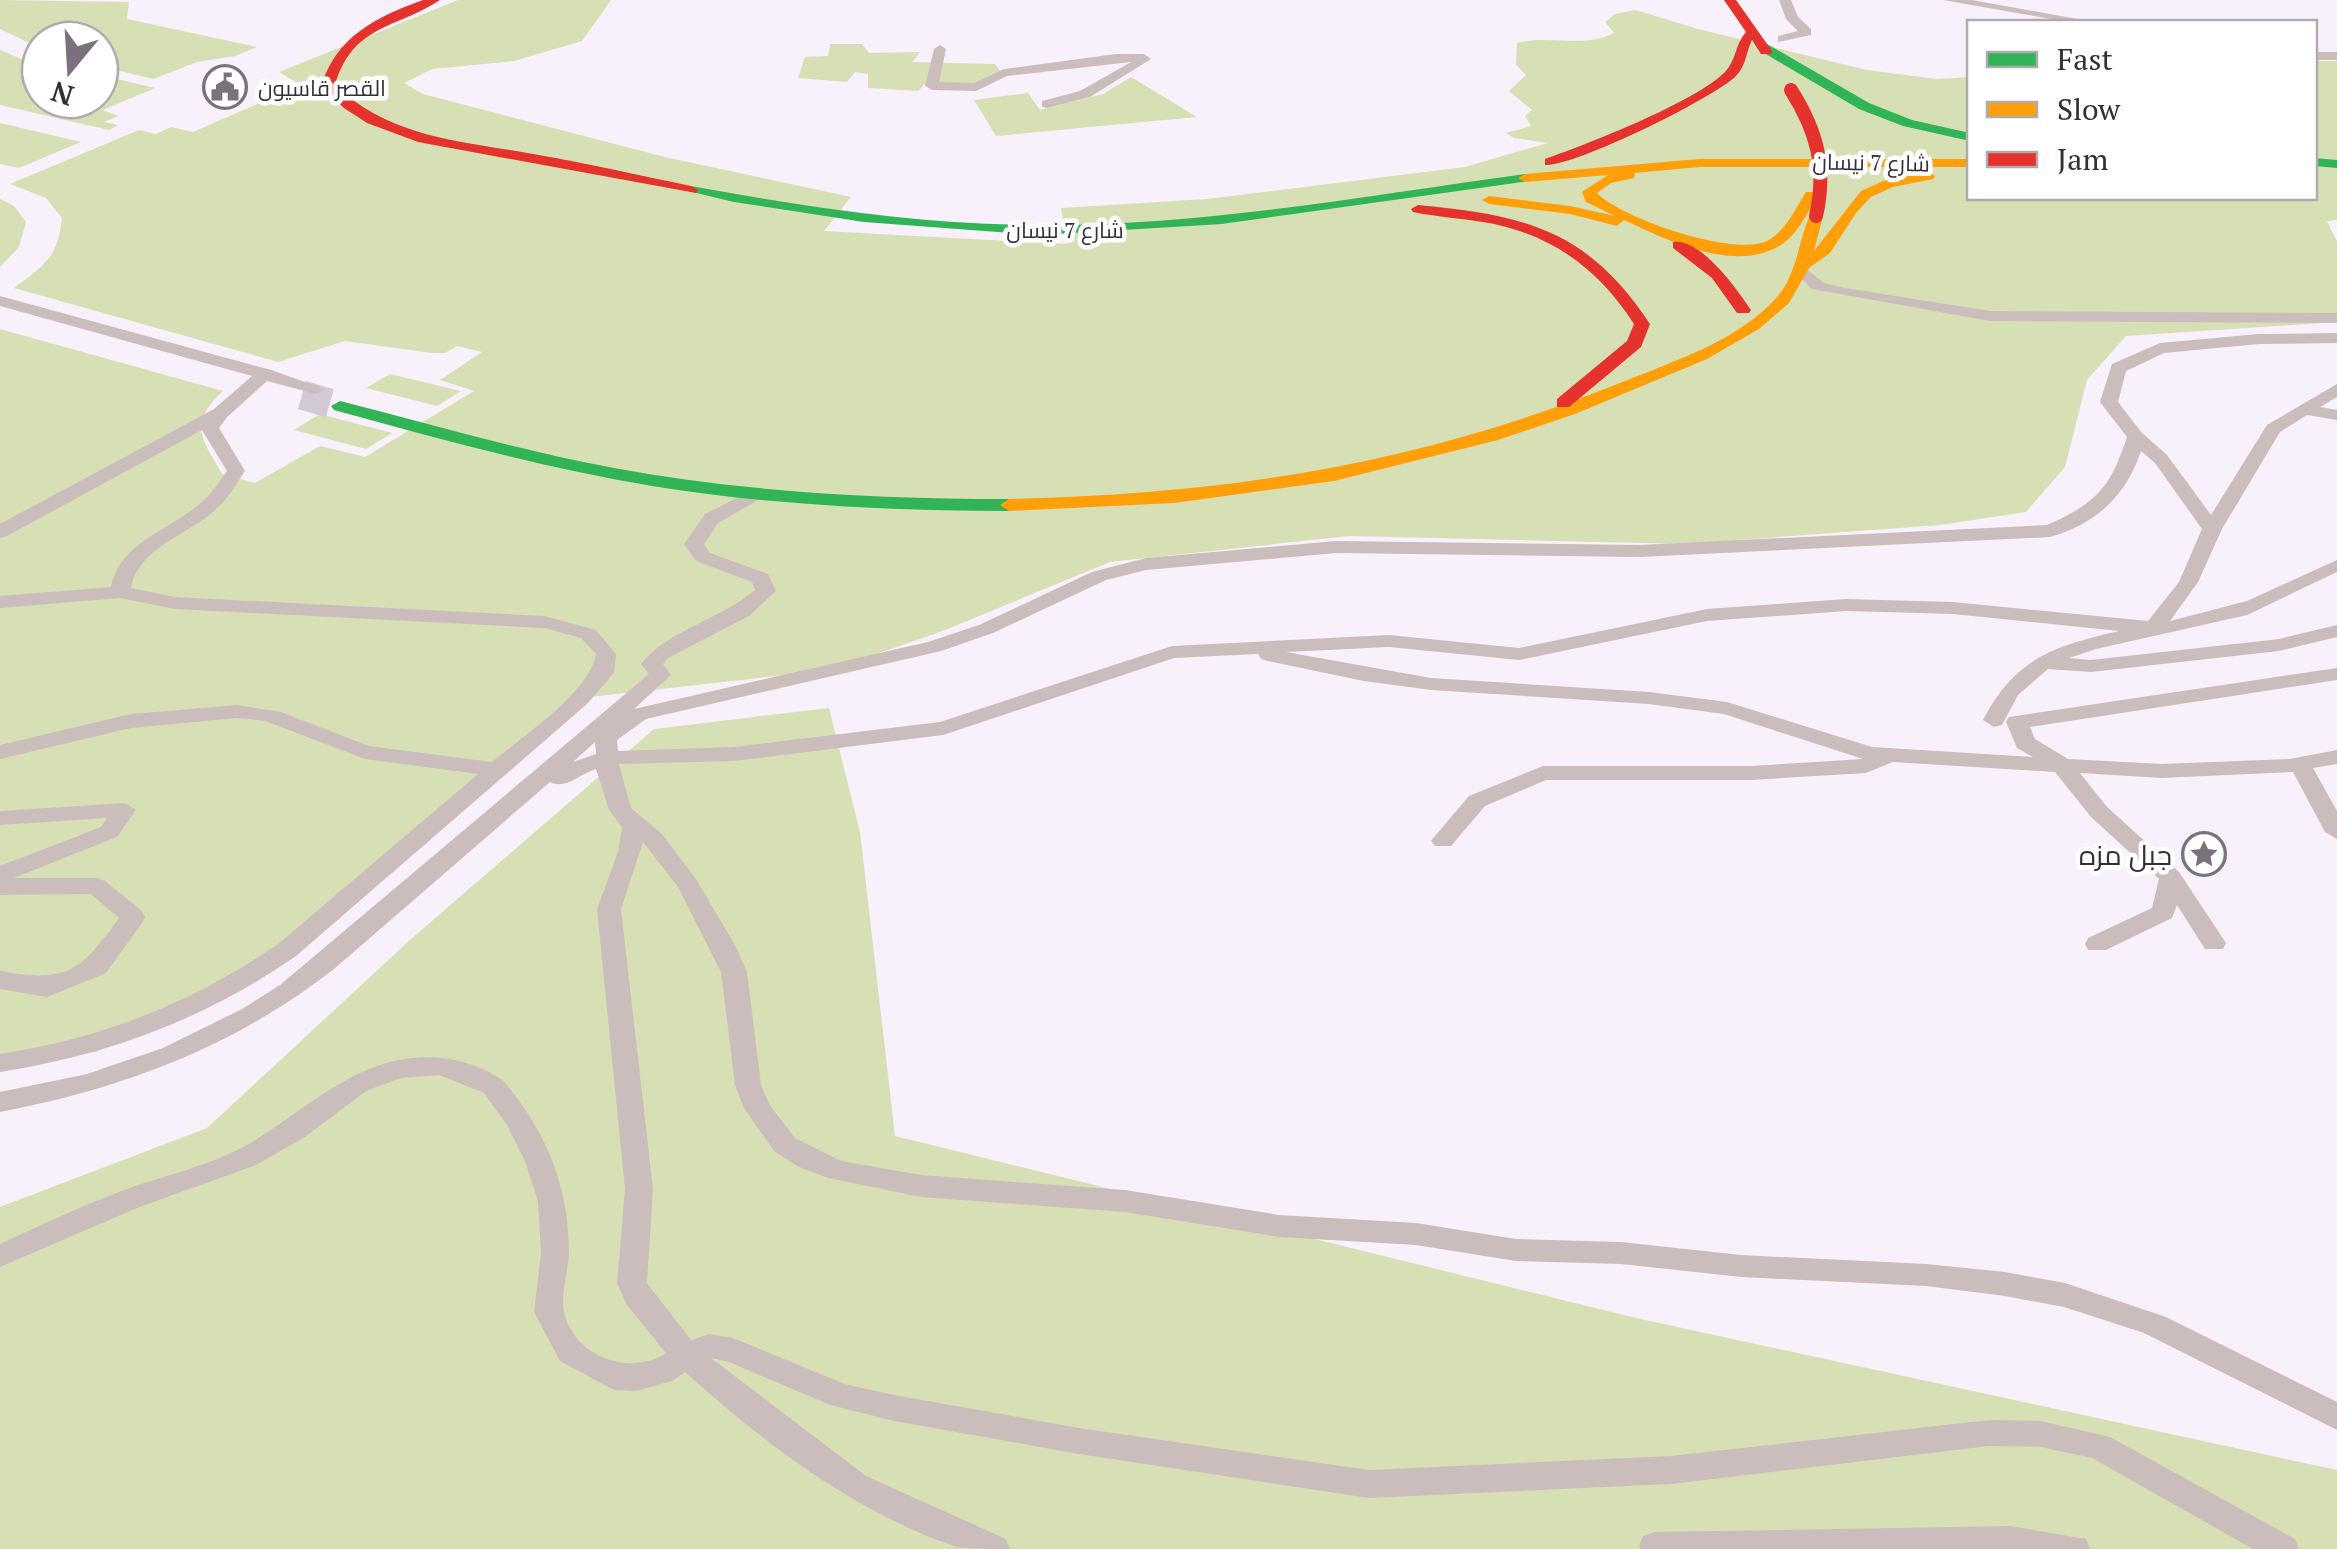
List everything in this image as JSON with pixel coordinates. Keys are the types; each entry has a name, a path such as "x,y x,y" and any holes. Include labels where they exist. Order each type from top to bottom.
{"main road":[{"name":"شارع 7 نيسان","path":"434,0 372,26 337,53 328,67 328,86 348,110 414,136 764,204 910,223 1038,230 1122,228 1290,211 1604,169 1740,161 1967,163"},
{"name":"شارع 7 نيسان","path":"449,0 385,28 351,53 343,66 343,84 362,106 425,130 772,198 954,220 1040,224 1198,217 1658,158 1770,153 1967,155"},
{"path":"1730,0 1766,39 1848,99 1900,120 1967,136"},
{"path":"1454,184 1564,158 1697,98 1732,76 1744,55 1743,43 1766,39"},
{"path":"1740,161 1637,173 1606,180 1590,192 1592,199 1697,242 1742,250 1765,248 1808,214 1824,192 1826,172 1806,111 1766,39"},
{"path":"1366,201 1449,198 1534,204 1613,220 1718,257 1761,263 1801,262 1824,258 1861,197 1892,184 1967,172"},
{"path":"1290,211 1450,211 1529,229 1588,253 1619,282 1642,324 1635,343 1562,403"},
{"path":"1801,262 1694,345 1562,403 1416,445 1302,468 1161,487 1010,493 816,488 684,472 556,450 347,402 544,460 760,494 925,505 1082,504 1175,498 1430,457 1577,412 1748,329 1784,300 1801,262 1808,214"},
{"path":"1676,244 1718,275 1743,310"}],"street":[{"path":"1766,39 1807,32 1792,19 1785,0"},
{"path":"1949,0 2075,20"},
{"path":"940,49 932,86 976,88 1004,74 1116,58 1144,59 1085,94 1047,104"},
{"path":"1801,262 1818,286 1844,294 1990,316 2337,318"},
{"path":"0,301 261,379"},
{"path":"0,312 309,392"},
{"path":"2212,529 2161,459 2136,437 2110,402 2118,368 2160,348 2259,338 2337,338"},
{"path":"0,532 220,413 261,379"},
{"path":"2153,628 2181,598 2200,566 2212,529 2273,429 2337,388"},
{"path":"2307,410 2337,415"},
{"path":"120,592 120,577 132,564 158,539 212,505 236,471 210,428 220,413"},
{"path":"2136,437 2128,464 2105,504 2050,531 1640,551 1336,547 1146,564 1099,576 986,630 934,648 656,708 627,720 606,738 608,777 620,810 634,826 654,839 688,884 724,947 734,972 748,1084 757,1108 785,1145 838,1171 920,1186 1125,1201 1278,1226 1416,1234 1506,1248 1621,1252 1742,1266 1926,1275 2005,1284 2083,1300 2155,1325 2239,1364 2337,1417"},
{"path":"660,676 652,664 662,654 742,612 766,590 761,578 704,557 694,544 696,534 716,515 760,494"},
{"path":"2214,943 2170,877 2098,812 2061,764 2025,743 2005,721 2001,697 2037,662 2153,628 2214,618 2274,598 2312,574 2337,566"},
{"path":"0,602 120,592 175,603 544,622 572,627 595,638 606,654 603,672 596,682 251,976 170,1020 120,1039 0,1063"},
{"path":"559,779 590,762 607,758 734,754 908,734 971,720 1147,658 1206,649 1389,641 1520,654 1707,616 1846,605 1952,608 2153,628"},
{"path":"2037,662 2091,666 2278,645 2337,631"},
{"path":"1244,649 1364,675 1431,684 1649,698 1727,708 1870,754 2162,772 2300,764 2337,757"},
{"path":"2005,721 2337,674"},
{"path":"656,708 650,698 660,676"},
{"path":"0,1102 68,1091 139,1068 206,1041 267,1008 325,963 660,676"},
{"path":"0,752 146,721 211,710 236,710 280,719 326,740 376,754 497,770"},
{"path":"1987,759 2005,721"},
{"path":"1443,841 1478,801 1543,773 1770,772 1866,766 1893,754"},
{"path":"2300,764 2337,832"},
{"path":"0,818 125,810 109,832 0,875"},
{"path":"634,826 630,852 609,909 638,1189 632,1283 637,1297 686,1354 728,1392 855,1486 994,1549"},
{"path":"2097,944 2163,912 2170,877"},
{"path":"0,887 96,886 133,916 96,967 46,988 0,980"},
{"path":"0,1256 127,1200 246,1158 295,1130 357,1084 399,1068 441,1066 458,1069 493,1086 518,1120 539,1161 552,1201 549,1312 571,1352 614,1377 637,1378 661,1372 686,1354 709,1346 732,1350 841,1396 894,1408 1079,1441 1369,1484 1671,1470 1989,1433 2055,1436 2099,1446 2283,1549"},
{"path":"1655,1546 2010,1540 2074,1549"}],"green space":[{"path":"0,0 129,2 127,19 257,47 235,56 197,62 153,79 120,71 120,20 20,20 20,38 0,29"},
{"path":"458,0 611,0 582,41 514,61 432,69 404,83 423,94 665,157 851,197 824,231 1067,244 1061,208 1207,199 1465,167 1548,143 1514,138 1506,133 1531,126 1525,116 1532,110 1509,91 1526,75 1516,65 1517,43 1602,38 1614,33 1605,22 1615,14 1636,10 1867,70 1937,79 1967,77 1967,200 2317,200 2317,61 2337,61 2337,220 2327,221 2337,242 2337,322 2126,336 2087,380 2065,467 2026,512 1940,525 1685,544 1349,536 1110,562 940,632 830,670 580,698 270,965 96,1052 0,1060 0,329 223,391 205,413 204,440 222,474 255,483 320,446 365,457 474,391 440,380 482,352 457,346 445,353 432,353 345,341 278,362 14,288 48,259 57,242 62,218 46,198 10,184 139,130 156,134 171,127 193,132 301,85 279,72"},
{"path":"830,44 862,44 869,53 920,52 912,62 995,64 1001,72 971,86 924,85 918,91 868,88 868,74 855,72 847,82 798,78 805,57 828,56"},
{"path":"0,50 20,58 20,110 0,105"},
{"path":"1131,77 1197,117 996,136 974,100 1028,93 1040,110 1103,94"},
{"path":"120,80 155,88 120,103"},
{"path":"65,120 109,120 104,122 118,125 109,130"},
{"path":"0,123 81,142 19,168 0,164"},
{"path":"0,199 14,206 26,222 19,247 0,267"},
{"path":"390,374 461,391 437,406 366,388"},
{"path":"320,414 392,433 366,449 294,430"},
{"path":"829,708 860,832 895,1136 1636,1318 2337,1470 2337,1549 0,1549 0,1207 207,1128 411,939 654,729"}],"tunnel":[{"path":"302,395 340,406"}],"traffic: fast":[{"path":"1763,47 1864,106 1908,123 1967,136"},
{"path":"2317,162 2337,164"},
{"path":"691,190 864,218 1040,230 1222,220 1525,178"},
{"path":"340,406 534,457 696,487 830,500 1009,505"}],"traffic: slow":[{"path":"1525,178 1699,163 1967,163"},
{"path":"1629,175 1606,180 1589,192 1591,199 1681,238 1731,251 1754,250 1778,240 1811,195"},
{"path":"1803,265 1825,250 1866,194 1888,184 1928,176"},
{"path":"1489,200 1570,210 1617,221"},
{"path":"1009,505 1174,497 1334,475 1413,458 1569,410 1701,355 1737,337 1769,314 1795,281 1816,216"}],"traffic: jam":[{"path":"434,0 383,21 354,40 342,53 328,86 372,120 423,139 691,190"},
{"path":"1730,0 1766,51"},
{"path":"1550,162 1589,148 1716,87 1736,69 1743,43 1753,32"},
{"path":"1791,90 1819,150 1822,182 1816,216"},
{"path":"1418,209 1487,218 1548,236 1600,269 1622,294 1642,324 1635,343 1563,403"},
{"path":"1678,245 1718,275 1743,310"}],"place":[{"name":"القصر قاسيون","path":"225,87"},
{"name":"جبل مزه","path":"2204,854"}]}
